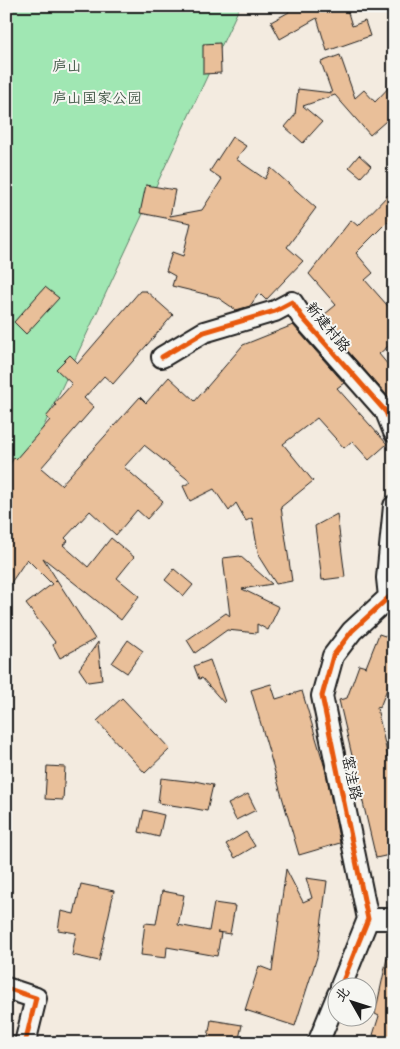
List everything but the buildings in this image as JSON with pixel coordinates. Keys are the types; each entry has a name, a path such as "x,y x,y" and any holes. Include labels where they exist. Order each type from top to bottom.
{"street":[{"name":"新建村路","path":"162,357 204,332 275,311 292,302 302,317 386,412 394,432"},
{"path":"391,597 387,578 394,506"},
{"name":"窑洼路","path":"368,919 322,696 333,656 352,631 391,597"},
{"path":"345,976 368,919 394,919"},
{"path":"6,988 36,998 25,1043"},
{"path":"318,1043 328,1018"}],"green space":[{"name":"庐山国家公园","path":"6,6 240,6 6,507"}],"cycle path":[{"path":"162,357 204,332 275,311 292,302 302,317 386,412 394,432"},
{"path":"345,976 368,919 322,696 333,656 352,631 389,597 394,597"},
{"path":"6,988 36,998 25,1043"}],"park label":[{"name":"庐山","path":"67,66"}]}
